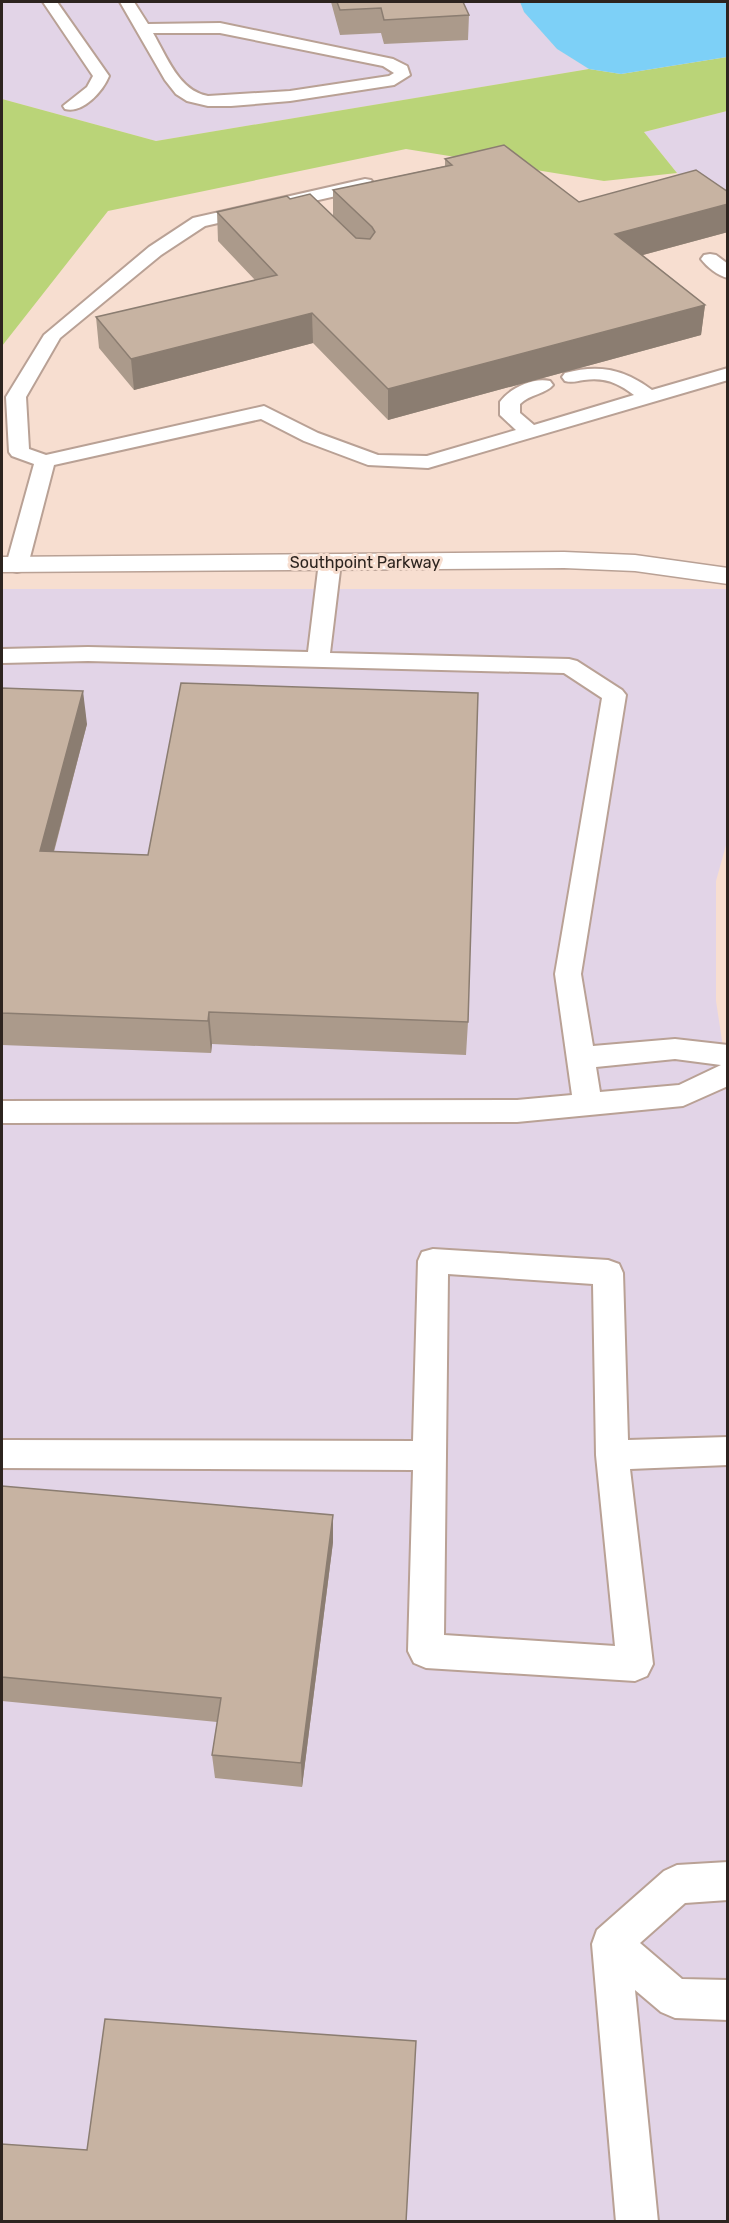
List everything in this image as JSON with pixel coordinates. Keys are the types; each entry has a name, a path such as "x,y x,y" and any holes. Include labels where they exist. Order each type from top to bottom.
{"main road":[{"name":"Southpoint Parkway","path":"9,565 564,560 635,564 728,576"}],"lane":[{"path":"50,2 101,76 97,86 71,106"},
{"path":"127,2 173,80 182,92 194,99 237,100 394,80 402,75 401,69 388,62 220,27 143,29"},
{"path":"365,184 199,222 155,251 53,334 16,397 19,452 45,461 264,412 311,437 375,461 428,462 728,374"},
{"path":"299,199 315,215"},
{"path":"710,259 728,273"},
{"path":"572,377 592,372 609,373 629,381 649,397"},
{"path":"531,432 510,415 510,402 521,392 543,385"},
{"path":"9,565 45,461"},
{"path":"318,660 330,562"},
{"path":"2,656 88,654 569,666 614,695 568,974 588,1104"},
{"path":"581,1058 675,1049 728,1055"},
{"path":"2,1112 517,1112 683,1095 728,1073"},
{"path":"433,1261 608,1273 612,1455 635,1664 426,1651 433,1261"},
{"path":"612,1455 728,1451"},
{"path":"2,1454 430,1456"},
{"path":"611,1944 677,1884 728,1881"},
{"path":"611,1944 675,1998 728,2000"},
{"path":"611,1944 637,2222"}],"shaded area":[{"path":"2,2 520,2 524,12 557,49 589,69 156,141 2,99"},
{"path":"727,111 727,207 677,173 644,132"},
{"path":"2,589 727,589 728,838 716,881 716,1001 728,1080 727,2221 2,2221"}],"green space":[{"path":"727,57 727,111 644,132 677,173 604,181 406,149 108,211 2,346 2,99 156,141 589,69 621,74"}],"water":[{"path":"520,2 727,2 727,57 621,74 589,69 557,49 524,12"}],"building":[{"path":"337,2 463,2 469,15 384,20 381,8 340,10"},
{"path":"504,145 579,202 696,170 728,192 728,204 615,234 705,305 388,389 312,313 131,359 96,317 277,275 217,212 287,196 290,199 310,194 356,238 370,239 375,232 372,227 333,190 452,165 445,159"},
{"path":"181,683 478,693 468,1022 209,1012 208,1021 2,1013 2,688 83,691 40,851 148,855"},
{"path":"2,1486 333,1515 301,1763 212,1755 221,1698 2,1677"},
{"path":"105,2019 416,2041 406,2222 2,2222 2,2144 87,2150"}]}
